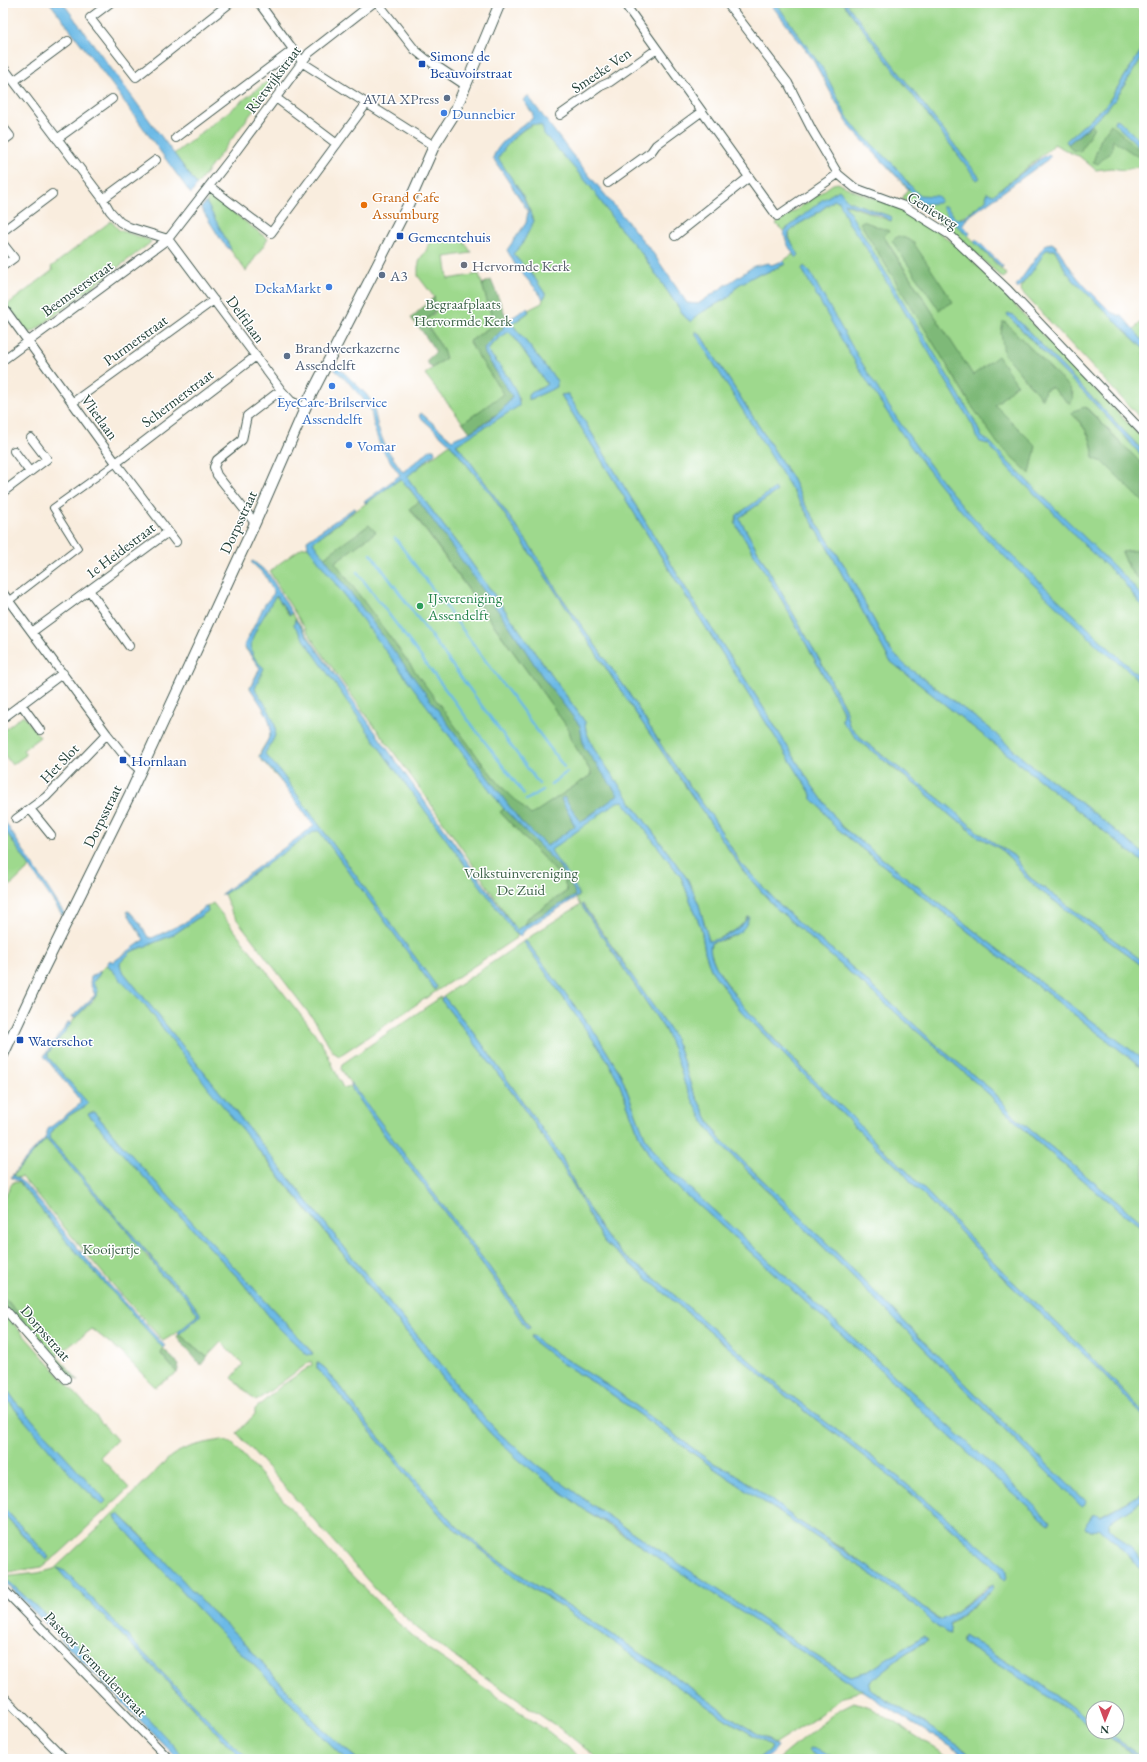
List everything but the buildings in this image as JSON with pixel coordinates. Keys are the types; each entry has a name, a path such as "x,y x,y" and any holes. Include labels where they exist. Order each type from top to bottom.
{"street":[{"path":"110,3 90,18 136,77 230,3"},
{"path":"259,3 303,63 434,146"},
{"name":"Rietwijkstraat","path":"209,186 303,63 309,53 373,3"},
{"path":"378,3 416,50 426,59 465,85"},
{"name":"Dorpsstraat","path":"3,1055 141,771 306,408 407,207 434,146 453,116 500,3"},
{"path":"624,3 748,178 777,216 838,174"},
{"name":"Genieweg","path":"727,3 788,83 812,130 838,174 855,188 904,206 950,235 1008,290 1144,433"},
{"path":"14,81 68,41"},
{"name":"Smeeke Ven","path":"560,115 656,49"},
{"name":"Rietwijkstraat","path":"176,138 293,50"},
{"path":"3,67 103,199 110,211 120,222 129,227 168,239 209,186 271,233 367,103"},
{"path":"276,98 337,144"},
{"path":"57,140 112,99"},
{"path":"608,183 651,152 656,145 701,112"},
{"path":"3,127 10,136 3,141"},
{"path":"103,199 156,160"},
{"path":"675,236 748,178"},
{"path":"3,231 52,194"},
{"name":"Delftlaan","path":"168,239 281,390 291,401 306,408"},
{"name":"Beemsterstraat","path":"3,360 168,239"},
{"path":"3,244 14,258 3,266"},
{"name":"Purmerstraat","path":"72,403 214,300"},
{"name":"Vlietlaan","path":"3,307 116,463 176,542"},
{"name":"Schermerstraat","path":"116,463 256,356"},
{"path":"255,523 217,475 214,467 217,460 242,440 247,416 281,390"},
{"path":"3,492 47,459 31,438"},
{"path":"14,451 30,472"},
{"path":"9,600 78,548 53,508 116,463"},
{"name":"1e Heidestraat","path":"32,632 168,532"},
{"name":"1e Heidestraat","path":"89,590 129,646"},
{"path":"3,594 9,600 107,734 123,754 141,771"},
{"path":"3,718 63,674"},
{"path":"21,704 40,730"},
{"name":"Het Slot","path":"16,819 46,797 107,734"},
{"path":"30,809 51,835"},
{"name":"Dorpsstraat","path":"3,1307 66,1379"},
{"name":"Pastoor Vermeulenstraat","path":"3,1589 169,1759"},
{"path":"3,1696 64,1759"}],"green space":[{"path":"771,3 1132,3 1144,15 1144,46 1107,104 1066,141 1068,144 1094,122 1115,100 1144,54 1144,145 1119,120 1115,119 1114,123 1144,151 1144,170 1137,167 1124,170 1111,168 1096,170 1079,156 1054,144 991,197 955,222 1007,275 1003,278 929,213 902,199 908,189 846,120 812,58"},
{"path":"287,66 197,185 174,154"},
{"path":"535,124 542,126 590,186 618,226 640,251 685,317 691,322 697,315 729,297 736,286 758,274 763,274 784,265 783,261 793,254 796,258 789,233 797,225 813,216 835,200 891,221 891,217 848,201 842,193 784,230 784,232 776,224 833,184 838,183 907,212 961,249 1144,440 1144,452 1013,315 1008,313 1007,315 1090,399 1144,458 1144,466 1087,408 1072,414 1080,423 1090,439 1093,458 1103,462 1144,503 1144,552 1138,550 1122,552 1130,570 1144,585 1144,854 1085,806 1027,762 988,727 905,665 890,650 846,568 804,503 792,478 700,334 695,331 822,538 890,661 1144,863 1144,962 1029,877 1014,856 978,832 951,808 864,741 849,725 845,708 827,673 739,518 777,491 756,502 737,515 735,523 783,602 841,707 843,712 842,722 889,765 921,789 953,818 964,824 973,834 999,848 1038,889 1144,967 1144,1060 1014,962 842,827 811,784 751,688 693,600 568,394 561,395 810,792 812,799 821,808 833,825 1144,1069 1144,1224 1015,1117 993,1091 941,1049 835,952 801,925 776,901 740,862 713,818 668,756 626,689 558,592 533,550 456,444 520,400 508,377 488,351 491,345 507,332 514,337 547,384 532,391 528,399 531,399 550,389 554,389 557,381 512,324 529,312 528,310 542,303 546,295 513,254 522,244 534,220 522,194 497,158 514,138","holes":["862,226 889,231 883,235 973,376 1017,384 995,405 1036,446 973,408","1004,322 1070,389 1073,393 1069,403 1051,387 1045,390 1042,399 1020,373 1013,364 1004,344"]},
{"path":"1111,124 1144,155 1144,161 1113,140 1112,150 1098,164 1093,162 1101,138"},
{"path":"1092,125 1094,127 1080,152 1072,150 1068,144"},
{"path":"210,197 213,197 268,239 246,271 231,251 206,202"},
{"path":"111,221 119,230 149,240 151,241 150,243 33,332 28,332 7,305 53,270 51,267"},
{"path":"863,221 889,231 883,236 973,375 998,356 1017,384 995,405 1036,446 1030,474 998,444 973,408 860,223"},
{"path":"898,236 913,242 953,302 939,310 892,241"},
{"name":"Begraafplaats Hervormde Kerk","path":"450,237 463,242 471,253 445,257 448,279 479,274 494,324 469,342 503,392 503,395 463,423 425,374 446,358 442,348 426,323 426,320 435,313 434,297 418,276 420,259 426,251 429,243 434,239"},
{"path":"1046,249 1055,250 1066,271 1074,281 1144,349 1144,422 1021,291 1022,285"},
{"path":"491,280 507,319 504,320 504,329 491,342 485,354 512,396 503,410 470,432 463,423 503,394 469,342 494,324 482,284"},
{"path":"434,297 434,310 426,320 426,323 442,348 446,358 432,368 426,361 436,352 411,318"},
{"path":"1144,319 1144,342 1143,343 1133,330"},
{"path":"1003,322 1005,322 1071,389 1073,398 1071,403 1069,403 1051,387 1045,390 1042,399 1004,354 1001,333"},
{"path":"1085,407 1144,466 1144,503 1103,462 1093,458 1092,445 1088,434 1081,423 1072,414 1073,411"},
{"path":"450,444 493,497 637,715 744,872 776,908 991,1096 996,1103 1068,1168 1144,1229 1144,1413 1082,1347 1010,1279 901,1165 880,1147 742,1006 716,967 710,951 711,943 734,936 741,929 748,917 736,930 720,938 709,941 699,905 688,880 594,749 586,731 585,722 465,554 409,480 407,476"},
{"name":"IJsvereniging Assendelft","path":"400,479 420,501 410,509 563,721 569,730 572,741 591,772 591,775 521,822 312,542"},
{"path":"420,501 510,627 544,679 580,726 584,747 619,795 580,822 564,797 561,799 575,826 547,846 521,822 323,558 369,525 376,532 335,562 483,764 503,788 531,815 591,775 591,772 572,741 569,730 563,721 410,508"},
{"name":"Volkstuinvereniging De Zuid","path":"303,547 308,547 315,555 504,809 500,812 564,880 567,891 526,919 525,925 514,932 518,936 516,938 339,1056 333,1052 317,1024 232,913 224,894 315,830 318,830 284,785 259,757 270,735 271,729 265,710 250,688 260,668 245,648 262,610 272,599 277,597 289,615 292,613 367,722 512,924 476,869 413,779 303,626 270,572"},
{"path":"1138,550 1144,552 1144,585 1130,570 1122,552"},
{"path":"23,715 40,737 23,750 26,755 12,765 3,753 3,731"},
{"path":"619,795 681,877 701,928 705,952 711,970 741,1011 873,1145 901,1170 916,1188 957,1228 1003,1278 1096,1366 1144,1417 1144,1492 1100,1516 1092,1515 1085,1530 1093,1531 1099,1528 1125,1551 1144,1573 1144,1757 1117,1740 1125,1740 1125,1700 1085,1700 1085,1717 1041,1684 964,1635 962,1643 1031,1685 1085,1722 1085,1740 1112,1740 1142,1759 979,1759 869,1688 870,1682 903,1655 928,1640 923,1636 869,1671 850,1676 827,1663 595,1507 537,1465 500,1434 471,1403 121,969 120,963 131,952 173,935 208,911 207,907 213,903 314,1032 326,1051 343,1088 351,1086 385,1136 434,1198 528,1328 530,1327 490,1268 341,1069 342,1064 441,997 441,1000 504,1082 548,1144 568,1175 605,1243 787,1397 906,1489 994,1566 1000,1572 1001,1577 1004,1567 897,1476 780,1387 658,1281 624,1256 609,1240 600,1227 577,1189 561,1156 475,1034 443,996 540,930 580,905 576,898 579,897 547,846","holes":["583,904 623,962 679,1048 691,1087 665,1030 581,905","524,941 527,942 598,1037 621,1075 645,1137 664,1165 1005,1477 1049,1524 993,1476 922,1411 892,1380 694,1201 684,1194 652,1160 640,1138 618,1080 606,1058","694,1094 719,1138 804,1220 1017,1436 1086,1501 1079,1504 715,1138","531,1336 534,1336 542,1344 615,1390 711,1462 732,1472 797,1520 846,1551 941,1620 951,1615 986,1588 993,1585 989,1594 949,1625 951,1634 947,1633 936,1626 914,1604 712,1467 603,1388 561,1363"]},
{"path":"504,809 557,864 566,876 575,896 525,925 526,919 567,891 564,880 500,812"},
{"path":"3,827 30,867 10,886 3,873"},
{"path":"107,964 146,1006 266,1160 457,1396 493,1436 519,1460 585,1510 863,1691 843,1696 819,1716 775,1744 741,1724 673,1675 484,1550 453,1523 371,1428 326,1369 317,1362 317,1368 446,1522 519,1580 550,1599 727,1720 772,1746 770,1750 759,1759 598,1759 565,1732 451,1654 417,1628 378,1592 237,1433 255,1414 255,1409 281,1386 312,1365 311,1361 256,1401 232,1378 243,1364 221,1342 207,1357 179,1334 200,1316 184,1291 161,1270 49,1138 51,1133 59,1124 76,1111 86,1106 48,1057 48,1053 75,1018 94,1000 98,991 93,982 99,975 100,971","holes":["94,1112 175,1203 313,1353 307,1354 276,1325 241,1281 127,1159 88,1114"]},
{"name":"Kooijertje","path":"46,1139 126,1230 166,1280 180,1290 197,1313 197,1317 181,1330 163,1341 105,1276 22,1177 16,1178 13,1175"},
{"path":"13,1182 20,1183 59,1232 163,1348 161,1354 177,1373 155,1387 121,1352 92,1329 56,1356 3,1296 3,1285 5,1283 3,1280 3,1199"},
{"path":"3,1296 78,1380 68,1378 3,1305"},
{"path":"3,1312 117,1440 100,1457 129,1488 60,1553 42,1567 3,1573 3,1513 27,1540 49,1557 3,1507 3,1394 96,1500 102,1505 106,1501 16,1402 3,1384"},
{"path":"179,1334 207,1357 201,1365 178,1339 177,1336"},
{"path":"163,1348 179,1365 177,1373 161,1354"},
{"path":"222,1440 232,1443 336,1559 398,1623 427,1648 549,1732 583,1759 357,1759 323,1730 239,1637 209,1609 139,1533 119,1514 117,1521 217,1629 269,1680 332,1747 347,1759 248,1759 173,1684 65,1571 66,1579 242,1759 178,1759 3,1580 3,1577 38,1573 54,1569 170,1457 188,1448"},
{"path":"1144,1499 1144,1564 1134,1551 1109,1527 1109,1522"},
{"path":"854,1702 870,1707 952,1759 779,1759 838,1710"}],"water":[{"path":"50,3 63,3 197,185 191,194 113,86"},
{"path":"770,3 776,3 823,69 848,118 859,132 894,165 919,195 938,196 941,200 939,203 924,204 851,128 812,58"},
{"path":"843,3 846,3 980,178 977,180"},
{"path":"1144,46 1144,54 1115,100 1094,122 1068,144 1066,141 1107,104"},
{"path":"528,96 570,152 653,253 687,303 698,304 754,266 769,263 771,265 783,261 785,264 763,274 758,274 737,286 729,297 697,315 691,322 685,317 640,251 618,226 590,186 544,134 542,126 536,124 531,125 516,136 498,158 522,194 534,221 522,244 513,254 534,277 546,295 543,299 517,268 507,250 526,223 528,211 493,158 504,141 532,119 533,114 523,100"},
{"path":"1115,119 1119,120 1144,145 1144,151 1114,123"},
{"path":"1049,154 1051,156 1047,160 968,217 962,225 970,233 968,236 951,220 942,207 946,206 956,219 964,218 986,200 987,192 993,195 1040,159"},
{"path":"839,190 848,201 892,217 891,221 880,215 844,203 973,418 982,437 990,442 1008,462 1129,581 1144,599 1144,609 1121,579 1089,550 1010,470 988,444 980,442 976,437 973,426 865,246 848,222 839,201 834,200 813,216 797,225 789,233 789,238 799,255 796,258 786,242 784,231 822,200"},
{"path":"206,202 231,251 223,243 201,208"},
{"path":"976,239 1003,266 1002,268 974,242"},
{"path":"1052,243 1056,246 1073,272 1083,284 1111,312 1123,317 1144,342 1144,349 1074,281 1066,271 1055,250 1046,250 1032,272 1018,289 1016,286 1046,244"},
{"path":"804,266 810,272 876,386 912,440 952,493 995,540 1144,681 1144,686 1122,665 1102,650 1003,555 962,511 936,480 910,446 864,376 821,304 802,269"},
{"path":"527,308 529,312 512,324 557,381 557,387 528,399 528,395 547,384 514,337 507,332 491,345 488,351 513,385 519,400 519,406 456,445 464,453 533,550 558,592 626,689 668,756 713,818 740,862 776,901 801,925 835,952 941,1049 993,1091 1015,1117 1144,1224 1144,1229 1087,1184 1050,1152 996,1103 991,1096 776,908 744,872 637,715 493,497 450,444 419,416 421,413 452,440 472,431 500,412 512,396 485,354 484,348 503,329 504,320 510,319"},
{"path":"1008,313 1013,315 1144,452 1144,458 1090,399 1007,315"},
{"path":"695,331 700,334 792,478 804,503 846,568 890,650 905,665 988,727 1027,762 1085,806 1144,854 1144,863 890,661 822,538 696,335"},
{"path":"336,365 366,394 373,404 378,428 386,448 403,472 431,449 434,449 435,453 408,476 409,480 465,554 585,722 586,731 594,749 688,880 699,905 709,941 721,938 737,929 749,916 744,928 740,932 711,943 712,958 723,978 741,1002 786,1052 880,1147 901,1165 1010,1279 1082,1347 1144,1413 1144,1417 1096,1366 1003,1278 957,1228 916,1188 901,1170 873,1145 741,1011 711,970 705,952 701,928 681,877 623,801 617,802 551,850 570,877 579,896 526,929 520,936 514,932 385,756 294,625 295,619 516,930 575,896 574,890 559,866 504,809 308,547 307,540 354,508 356,509 313,542 521,822 547,846 575,826 561,799 564,797 581,822 618,795 584,747 580,726 544,679 510,627 410,489 400,479 366,503 364,502 400,475 381,448 375,431 370,407 349,383 334,369"},
{"path":"568,394 693,600 751,688 811,784 842,827 1014,962 1144,1060 1144,1069 833,825 821,808 812,799 810,792 561,395"},
{"path":"775,488 777,491 739,518 827,673 845,708 849,725 864,741 951,808 978,832 1014,856 1029,877 1144,962 1144,967 1038,889 999,848 973,834 964,824 953,818 921,789 859,741 842,722 843,712 841,707 783,602 735,523 737,515"},
{"path":"253,561 268,573 292,613 290,615 277,597 275,597 258,626 251,645 254,656 264,668 255,689 269,711 275,723 276,729 275,735 265,754 280,771 437,987 435,990 319,831 315,831 224,894 221,894 314,826 277,776 259,757 269,737 271,728 267,716 250,688 260,668 244,646 265,604 274,593 265,575 251,562"},
{"path":"3,819 64,913 63,916 3,827"},
{"path":"582,904 672,1033 679,1048 692,1089 719,1138 804,1220 1017,1436 1086,1501 1085,1505 1082,1507 715,1138 703,1121 685,1085 676,1056 665,1030 581,905"},
{"path":"207,907 208,911 173,935 131,952 120,963 121,969 471,1403 500,1434 537,1465 595,1507 827,1663 850,1676 869,1671 923,1636 928,1639 903,1655 870,1682 869,1688 979,1759 971,1759 912,1723 661,1560 612,1526 585,1510 519,1460 493,1436 457,1396 209,1089 146,1006 107,964 110,960 113,962 144,940 127,912 129,911 139,922 148,937 152,938 184,923"},
{"path":"523,941 527,942 598,1037 621,1075 645,1137 664,1165 1005,1477 1050,1521 1048,1524 922,1411 892,1380 694,1201 684,1194 652,1160 640,1138 618,1080 606,1058"},
{"path":"100,971 99,975 93,982 98,991 97,995 75,1018 72,1017 95,995 90,983 91,977"},
{"path":"443,996 475,1034 561,1156 577,1189 600,1227 609,1240 624,1256 658,1281 780,1387 897,1476 1005,1567 1007,1577 1004,1580 1001,1577 1000,1572 994,1566 906,1489 787,1397 605,1243 568,1175 548,1144 504,1082 441,1000"},
{"path":"69,1022 71,1024 48,1053 48,1057 88,1103 61,1122 53,1130 49,1138 161,1270 184,1291 200,1313 200,1316 179,1334 178,1332 197,1316 197,1313 180,1290 161,1275 148,1255 137,1245 126,1230 46,1139 13,1175 25,1184 96,1270 165,1346 163,1348 68,1243 20,1183 11,1177 45,1138 48,1129 80,1104 80,1100 44,1056"},
{"path":"351,1083 490,1268 530,1328 527,1329 493,1278 434,1198 385,1136 352,1089"},
{"path":"94,1112 313,1354 307,1355 276,1325 241,1281 127,1159 88,1114"},
{"path":"531,1336 534,1336 542,1344 615,1390 711,1462 732,1472 797,1520 890,1581 937,1618 941,1620 951,1615 993,1585 994,1589 949,1624 951,1634 947,1633 936,1626 914,1604 712,1467 603,1388 561,1363 533,1341"},
{"path":"317,1362 326,1369 371,1428 453,1523 484,1550 673,1675 741,1724 778,1746 770,1756 759,1759 770,1750 772,1746 727,1720 550,1599 519,1580 446,1522 317,1368"},
{"path":"3,1384 16,1402 106,1501 102,1505 71,1475 19,1414 3,1394"},
{"path":"1144,1492 1144,1499 1109,1522 1109,1527 1136,1553 1143,1566 1144,1573 1125,1551 1099,1528 1093,1531 1085,1530 1084,1527 1094,1513 1101,1516"},
{"path":"3,1507 49,1558 46,1560 3,1513"},
{"path":"119,1514 159,1554 209,1609 239,1637 323,1730 357,1759 347,1759 332,1747 269,1680 217,1629 117,1521 115,1515"},
{"path":"57,1568 65,1571 84,1590 173,1684 248,1759 242,1759"},
{"path":"6,1579 75,1642 99,1672 119,1687 186,1759 178,1759 3,1580"},
{"path":"964,1635 1041,1684 1085,1717 1085,1722 1031,1685 962,1643"},
{"path":"1112,1740 1117,1740 1144,1757 1144,1759"},
{"path":"809,1748 818,1749 834,1759 823,1759 810,1752"}],"waterway":[{"path":"395,538 564,767"},
{"path":"371,554 539,784"},
{"path":"357,572 524,794"},
{"path":"551,784 567,772"},
{"path":"526,800 543,790"}],"place":[{"name":"Simone de Beauvoirstraat","path":"422,64"},
{"name":"AVIA XPress","path":"447,98"},
{"name":"Dunnebier","path":"444,113"},
{"name":"Grand Cafe Assumburg","path":"364,205"},
{"name":"Gemeentehuis","path":"400,236"},
{"name":"Hervormde Kerk","path":"464,265"},
{"name":"A3","path":"382,275"},
{"name":"DekaMarkt","path":"329,287"},
{"name":"Brandweerkazerne Assendelft","path":"287,356"},
{"name":"EyeCare-Brilservice Assendelft","path":"332,386"},
{"name":"Vomar","path":"349,445"},
{"name":"IJsvereniging Assendelft","path":"420,606"},
{"name":"Hornlaan","path":"123,760"},
{"name":"Waterschot","path":"20,1040"}]}
